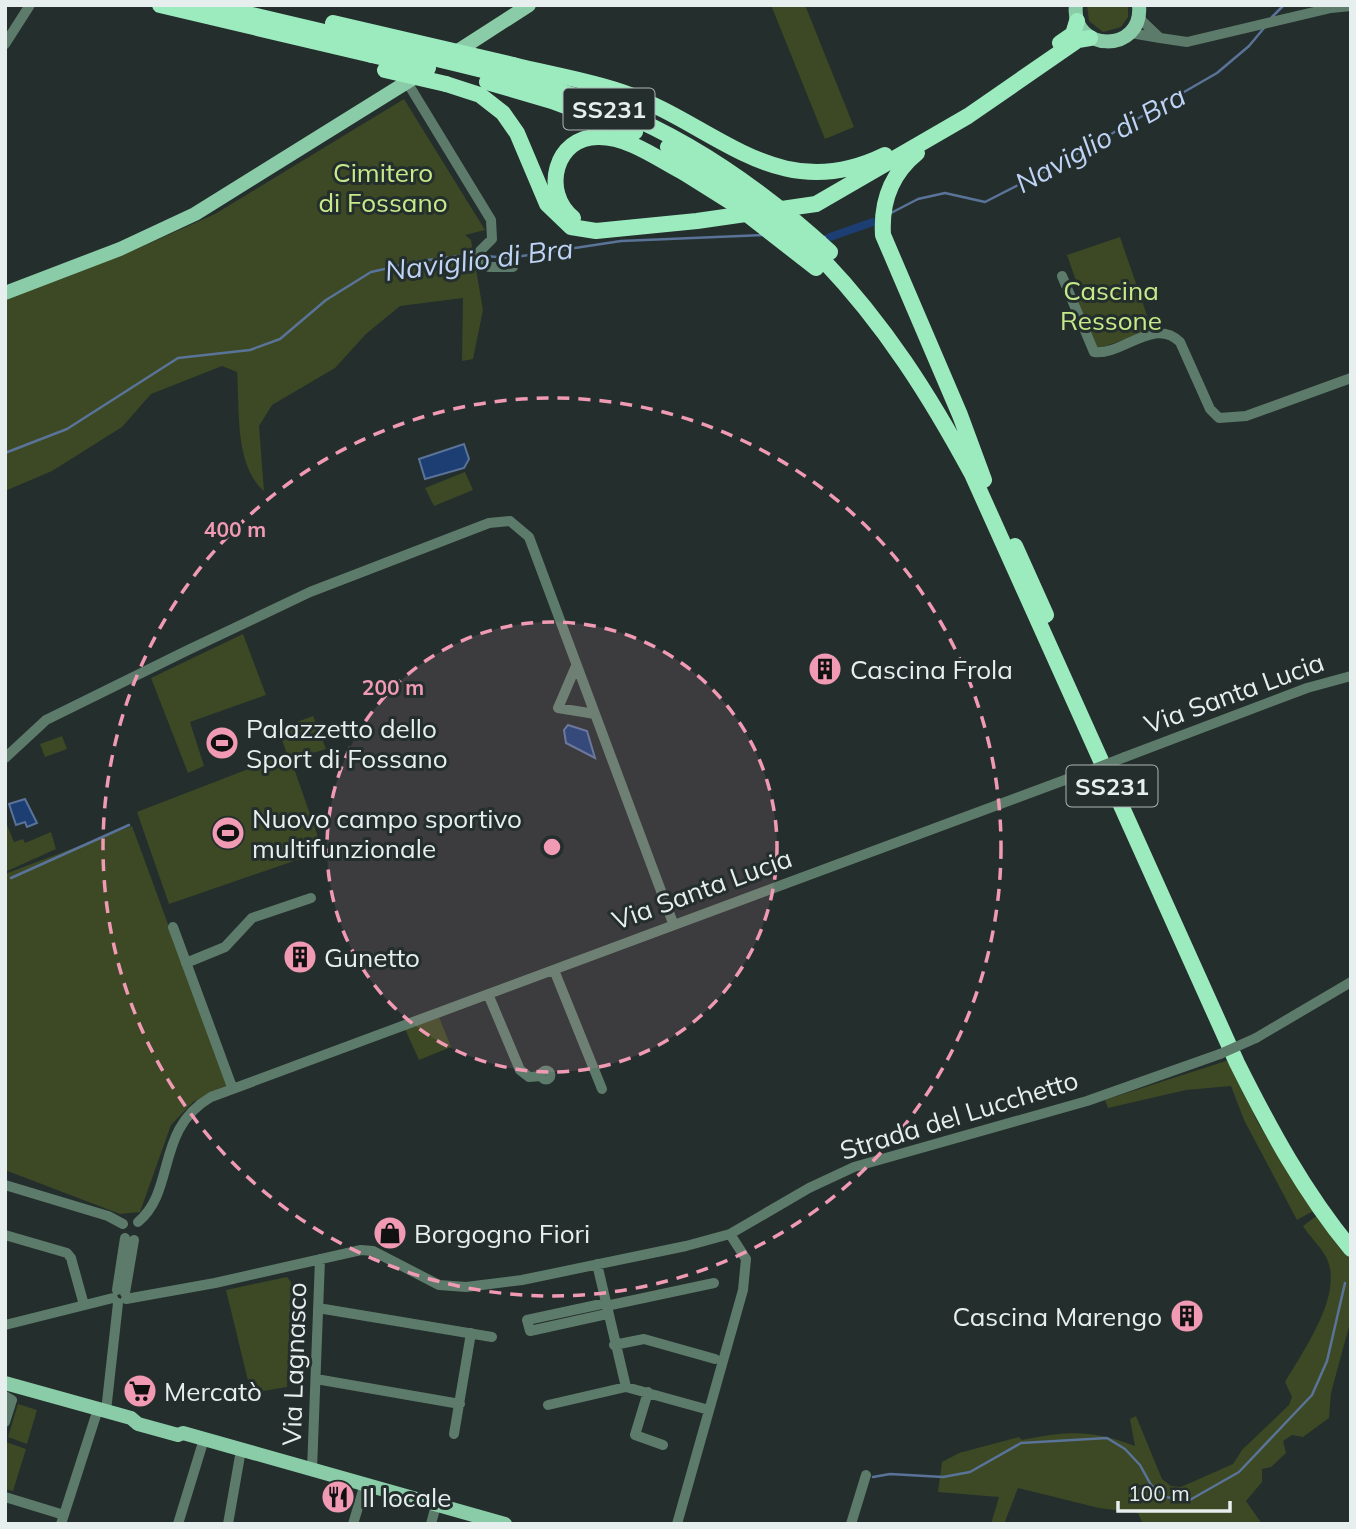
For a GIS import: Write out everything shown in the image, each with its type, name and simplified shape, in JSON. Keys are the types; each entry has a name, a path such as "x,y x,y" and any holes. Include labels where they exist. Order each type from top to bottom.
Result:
{"highway":[{"name":"SS231","path":"160,5 354,39 509,77 619,112 693,149 731,173 823,260 904,357 936,407 972,474 1237,1063 1284,1155 1308,1194 1351,1249"},
{"name":"SS231","path":"209,5 256,23 552,100 638,133 720,178 783,225 892,322 942,399 984,480 1245,1058 1284,1136 1351,1234"},
{"path":"984,480 960,415 896,270 883,216 892,182 905,163 965,112 1068,38 1076,10"},
{"path":"256,23 332,23 623,92 747,156 807,173 844,170 870,162 965,112"},
{"path":"256,23 385,70 480,95 503,113 517,134 547,204 571,227 596,231 816,204 899,155 1069,46 1090,38"},
{"path":"623,228 583,223 571,216 560,204 555,188 555,168 568,149 587,138 614,138 683,172 823,260"}],"main road":[{"path":"5,293 120,249 195,214 529,5"},
{"path":"1076,10 1090,38 1112,43 1131,33 1139,12"},
{"path":"5,1382 133,1419 139,1416 180,1428 183,1433 436,1505 467,1520 505,1524"}],"street":[{"path":"5,44 30,5"},
{"path":"1131,33 1187,42 1261,23 1351,6"},
{"path":"1139,12 1160,38"},
{"path":"407,82 491,220 492,239 480,257 489,267 513,267"},
{"path":"1062,276 1094,352 1156,332 1173,334 1180,342 1210,409 1219,418 1247,416 1351,378"},
{"path":"5,758 46,720 310,592 502,521 516,523 529,537 673,923"},
{"path":"576,666 558,708 595,714"},
{"name":"Via Santa Lucia","path":"138,1222 149,1210 184,1118 196,1105 232,1087 554,970 673,923 1307,688 1351,676"},
{"path":"186,963 225,947 252,918 310,898"},
{"path":"173,927 232,1087"},
{"path":"554,970 601,1089"},
{"name":"Strada del Lucchetto","path":"120,1297 215,1283 368,1250 439,1285 466,1287 522,1280 730,1234 809,1188 855,1167 1087,1101 1220,1054 1256,1038 1351,982"},
{"path":"488,994 520,1070 529,1077 541,1076"},
{"path":"5,1185 108,1216 122,1224"},
{"path":"5,1497 62,1519 102,1410 130,1239 142,1232 138,1222 130,1219 122,1224"},
{"path":"122,1224 121,1232 130,1239"},
{"path":"677,1524 746,1269 744,1252 730,1234"},
{"path":"5,1235 67,1252 84,1306"},
{"name":"Via Lagnasco","path":"312,1470 320,1259"},
{"path":"597,1264 626,1387"},
{"path":"606,1307 530,1331 527,1320 606,1307 713,1283"},
{"path":"5,1325 120,1297"},
{"path":"318,1308 492,1337"},
{"path":"454,1434 471,1333"},
{"path":"614,1345 644,1339 715,1359"},
{"path":"316,1379 460,1404"},
{"path":"548,1405 626,1387 709,1409"},
{"path":"648,1392 635,1435 663,1445"},
{"path":"5,1396 12,1399 5,1422"},
{"path":"178,1524 204,1439"},
{"path":"228,1524 241,1450"},
{"path":"852,1524 866,1475"},
{"path":"354,1524 365,1484"},
{"path":"431,1524 436,1505"}],"green space":[{"path":"771,5 805,5 854,127 825,139"},
{"path":"1087,5 1128,5 1128,17 1121,27 1103,32 1089,21"},
{"name":"Cimitero di Fossano","path":"404,99 485,230 465,235 471,240 483,310 473,359 462,361 463,298 400,306 366,334 335,368 272,405 259,426 264,491 254,480 243,452 237,372 222,366 151,394 122,427 52,471 5,491 5,298 132,251 215,214"},
{"name":"Cascina Ressone","path":"1120,237 1152,330 1094,350 1077,301 1081,295 1067,255"},
{"path":"465,472 473,490 434,506 425,488"},
{"path":"243,634 266,695 190,722 204,766 188,773 151,678"},
{"name":"Nuovo campo sportivo multifunzionale","path":"313,716 326,749 291,760 323,851 169,904 137,812 287,754 278,729"},
{"path":"62,736 67,749 45,757 40,744"},
{"path":"5,820 14,842 23,839 25,843 51,832 56,849 5,872"},
{"path":"132,826 227,1085 193,1102 171,1125 140,1212 120,1214 5,1170 5,874"},
{"path":"439,1017 451,1047 419,1060 405,1029"},
{"path":"1229,1060 1258,1123 1315,1210 1297,1220 1244,1120 1231,1086 1186,1090 1108,1108 1105,1100"},
{"path":"1319,1214 1351,1255 1351,1319 1331,1393 1329,1418 1303,1437 1292,1435 1283,1441 1286,1453 1271,1467 1262,1469 1262,1482 1246,1501 1262,1524 1143,1524 1138,1513 1099,1508 1018,1488 1004,1524 991,1524 999,1497 938,1492 942,1462 959,1453 1019,1437 1022,1440 1066,1433 1092,1434 1135,1446 1130,1419 1136,1416 1162,1479 1171,1486 1181,1487 1233,1464 1242,1450 1289,1405 1292,1397 1285,1382 1311,1338 1326,1304 1330,1271 1326,1257 1303,1226"},
{"path":"287,1277 291,1282 287,1387 251,1393 226,1290"},
{"path":"18,1404 37,1410 27,1444 8,1437"},
{"path":"6,1442 26,1449 13,1491 5,1489"}],"water":[{"path":"464,444 469,459 464,468 425,479 419,459"},
{"path":"568,725 587,731 595,758 566,743 564,730"},
{"path":"25,799 37,823 27,827 25,822 16,825 9,804"}],"waterway":[{"name":"Naviglio di Bra","path":"1272,17 1284,5"},
{"name":"Naviglio di Bra","path":"891,213 918,199 945,193 985,202 1059,164 1217,73 1249,46 1264,28"},
{"name":"Naviglio di Bra","path":"830,237 873,222"},
{"name":"Naviglio di Bra","path":"485,256 509,258 621,241 764,235"},
{"name":"Naviglio di Bra","path":"823,237 830,237"},
{"name":"Naviglio di Bra","path":"5,453 67,429 178,358 250,350 280,339 326,300 371,272 420,261 475,254"},
{"path":"11,878 129,825"},
{"path":"873,1477 890,1474 943,1477 970,1472 1021,1443 1107,1438 1125,1449 1140,1465 1151,1485 1166,1497 1188,1501 1239,1472 1312,1395 1327,1361 1345,1283"}],"place":[{"name":"Cascina Frola","path":"825,669"},
{"name":"Palazzetto dello Sport di Fossano","path":"222,743"},
{"name":"Nuovo campo sportivo multifunzionale","path":"228,833"},
{"name":"Gunetto","path":"300,957"},
{"name":"Borgogno Fiori","path":"390,1233"},
{"name":"Cascina Marengo","path":"1187,1316"},
{"name":"Mercatò","path":"140,1391"},
{"name":"Il locale","path":"338,1497"}]}
